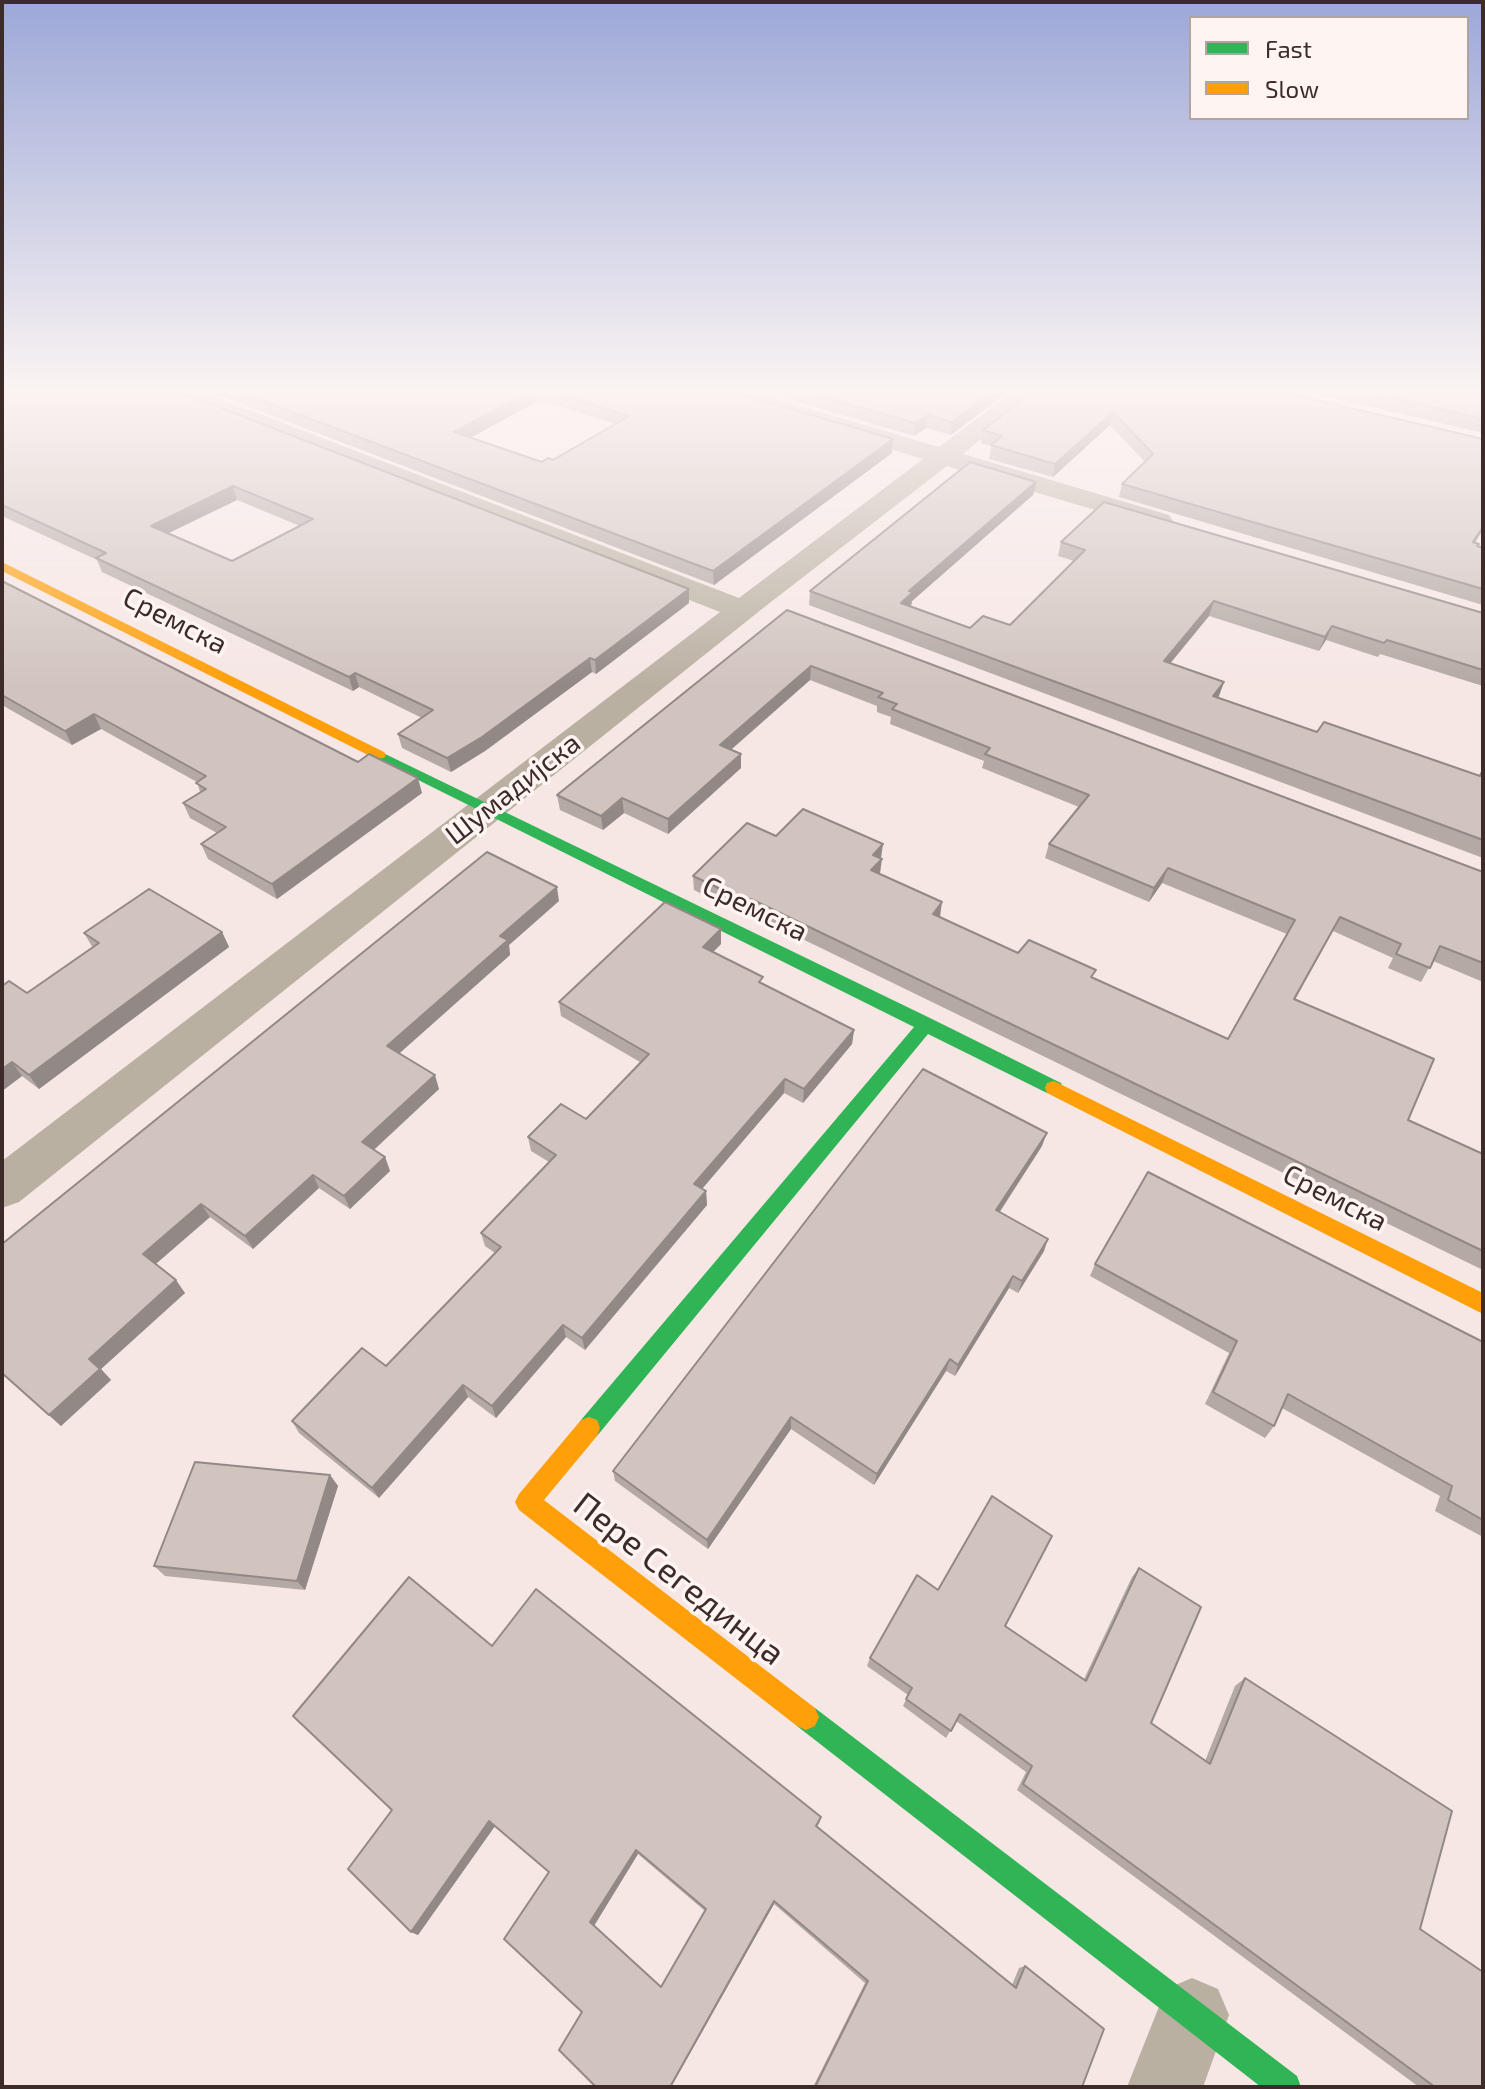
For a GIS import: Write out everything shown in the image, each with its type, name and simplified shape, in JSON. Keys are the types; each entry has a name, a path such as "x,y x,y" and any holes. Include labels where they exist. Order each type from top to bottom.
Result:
{"street":[{"path":"447,490 761,607"},
{"name":"Шумадијска","path":"2,1188 486,809 761,607 901,490"},
{"path":"1058,490 1183,528"},
{"name":"Сремска","path":"2,566 1483,1304"},
{"name":"Пере Сегединца","path":"926,1024 527,1502 1286,2087"},
{"path":"1165,2087 1192,2015"}],"building":[{"path":"2,490 224,490 151,526 232,561 313,519 244,490 434,490 689,589 595,660 590,658 482,737 447,758 398,734 433,710 355,673 349,677 96,558 106,553 2,505"},
{"path":"500,490 823,490 713,571"},
{"path":"935,490 1026,490 909,591 913,592 901,603 970,628 983,616 1010,625 1085,550 1061,542 1104,502 1483,613 1483,670 1332,626 1325,637 1214,601 1164,661 1224,682 1213,696 1317,732 1324,722 1480,776 1483,770 1483,840 810,591"},
{"path":"1144,490 1483,490 1483,527 1473,542 1483,548 1483,589"},
{"path":"2,581 358,762 369,754 418,778 272,884 201,844 226,827 183,803 206,789 196,783 206,776 94,714 65,731 2,695"},
{"path":"787,610 1483,872 1483,963 1440,946 1430,968 1396,954 1401,944 1340,917 1294,999 1434,1059 1408,1120 1483,1154 1483,1251 751,899 748,902 693,876 747,823 776,836 803,809 883,844 873,855 882,859 871,870 942,902 933,914 1018,953 1029,940 1096,970 1091,977 1228,1039 1295,920 1168,868 1154,888 1049,844 1089,795 985,754 990,748 892,709 897,704 878,697 883,693 811,666 720,745 741,754 668,819 622,798 601,816 557,795"},
{"path":"487,852 557,887 500,936 508,940 387,1046 435,1075 362,1142 385,1157 344,1196 313,1175 245,1236 201,1204 143,1254 176,1280 89,1359 100,1369 49,1415 2,1373 2,1244"},
{"path":"149,889 222,932 29,1075 12,1062 2,1069 2,986 9,981 27,993 99,943 84,933"},
{"path":"665,902 721,929 703,947 763,977 759,982 854,1030 804,1089 785,1079 694,1184 706,1191 582,1338 563,1325 492,1406 463,1385 372,1488 292,1421 362,1348 386,1366 501,1247 481,1233 556,1155 528,1137 561,1104 586,1119 649,1054 559,1002"},
{"path":"923,1069 1047,1133 996,1210 1048,1239 1022,1281 1013,1276 958,1365 950,1359 877,1474 791,1417 707,1540 613,1471"},
{"path":"1148,1172 1483,1342 1483,1520 1448,1500 1452,1486 1288,1394 1274,1426 1213,1392 1237,1341 1095,1264"},
{"path":"195,1462 330,1475 297,1581 154,1566"},
{"path":"992,1496 1052,1536 1005,1626 1086,1681 1139,1568 1201,1607 1151,1723 1210,1764 1245,1678 1452,1811 1420,1929 1483,1972 1483,2087 1435,2087 1023,1784 1032,1766 960,1714 951,1731 906,1699 912,1688 870,1658 917,1575 938,1590"},
{"path":"409,1577 492,1646 536,1589 821,1817 816,1826 1016,1988 1025,1966 1104,2029 1082,2087 815,2087 868,1981 774,1901 670,2087 596,2087 559,2050 582,2012 504,1939 549,1872 489,1821 411,1932 348,1869 392,1810 293,1716","holes":["636,1850 706,1909 661,1987 590,1922"]}],"traffic: fast":[{"path":"379,755 1054,1088"},
{"path":"589,1428 926,1024"},
{"path":"806,1717 1286,2087"}],"traffic: slow":[{"path":"2,566 379,755"},
{"path":"1054,1088 1483,1304"},
{"path":"589,1428 527,1502 806,1717"}]}
